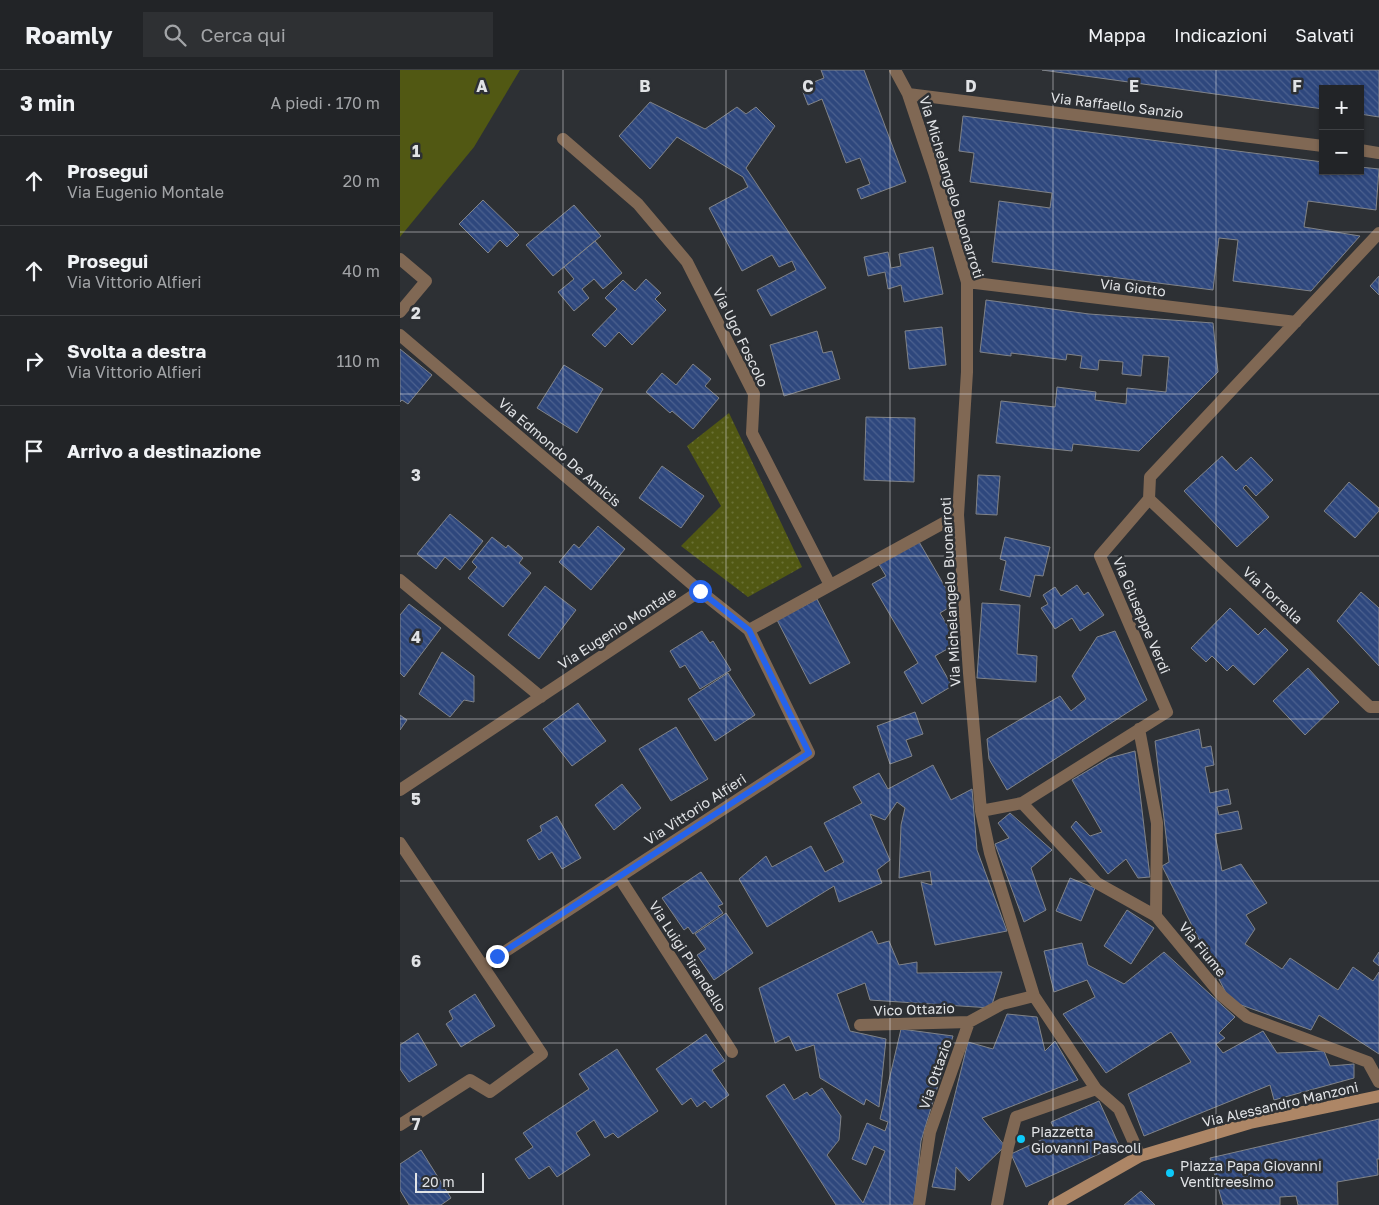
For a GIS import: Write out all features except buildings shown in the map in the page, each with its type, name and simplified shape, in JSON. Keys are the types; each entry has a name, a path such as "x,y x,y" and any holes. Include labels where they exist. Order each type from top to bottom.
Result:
{"main road":[{"name":"Via Alessandro Manzoni","path":"1054,1205 1140,1156 1250,1123 1379,1096"}],"street":[{"name":"Via Michelangelo Buonarroti","path":"895,70 908,94 967,282 967,372 958,514 981,811 990,853 1034,996 1096,1089 1119,1109 1140,1156"},
{"name":"Via Raffaello Sanzio","path":"908,94 1319,145"},
{"name":"Via Ugo Foscolo","path":"563,139 638,204 687,262 754,394 752,433 830,585"},
{"path":"1364,150 1379,152"},
{"path":"1150,499 1150,477 1379,233"},
{"path":"400,259 426,281 400,312"},
{"name":"Via Giotto","path":"967,282 1296,322"},
{"name":"Via Edmondo De Amicis","path":"400,335 700,591"},
{"name":"Via Torrella","path":"1150,499 1370,707 1379,706"},
{"name":"Via Giuseppe Verdi","path":"1138,729 1167,712 1100,556 1150,499"},
{"path":"700,591 749,630 958,514"},
{"path":"400,580 540,697"},
{"name":"Via Eugenio Montale","path":"400,790 700,591"},
{"name":"Via Vittorio Alfieri","path":"483,966 809,753 749,630"},
{"path":"981,811 1022,803 1138,729 1158,823 1156,916"},
{"name":"Via Fiume","path":"1022,803 1097,883 1156,916 1222,996 1247,1017 1368,1062 1379,1082"},
{"path":"400,843 542,1054 490,1092 470,1080 400,1125"},
{"name":"Via Luigi Pirandello","path":"619,877 732,1052"},
{"path":"969,1022 1002,1004 1034,996"},
{"name":"Vico Ottazio","path":"860,1026 969,1022"},
{"name":"Via Ottazio","path":"919,1205 930,1132 969,1022"},
{"path":"997,1205 1016,1117 1096,1089"}],"green space":[{"path":"400,70 520,70 474,147 400,237"},
{"path":"729,413 802,567 748,597 681,546 721,506 687,446"}],"place":[{"name":"Piazzetta Giovanni Pascoli","path":"1021,1139"},
{"name":"Piazza Papa Giovanni Ventitreesimo","path":"1170,1173"}],"route":[{"path":"497,956 809,753 749,630 700,591"}]}
